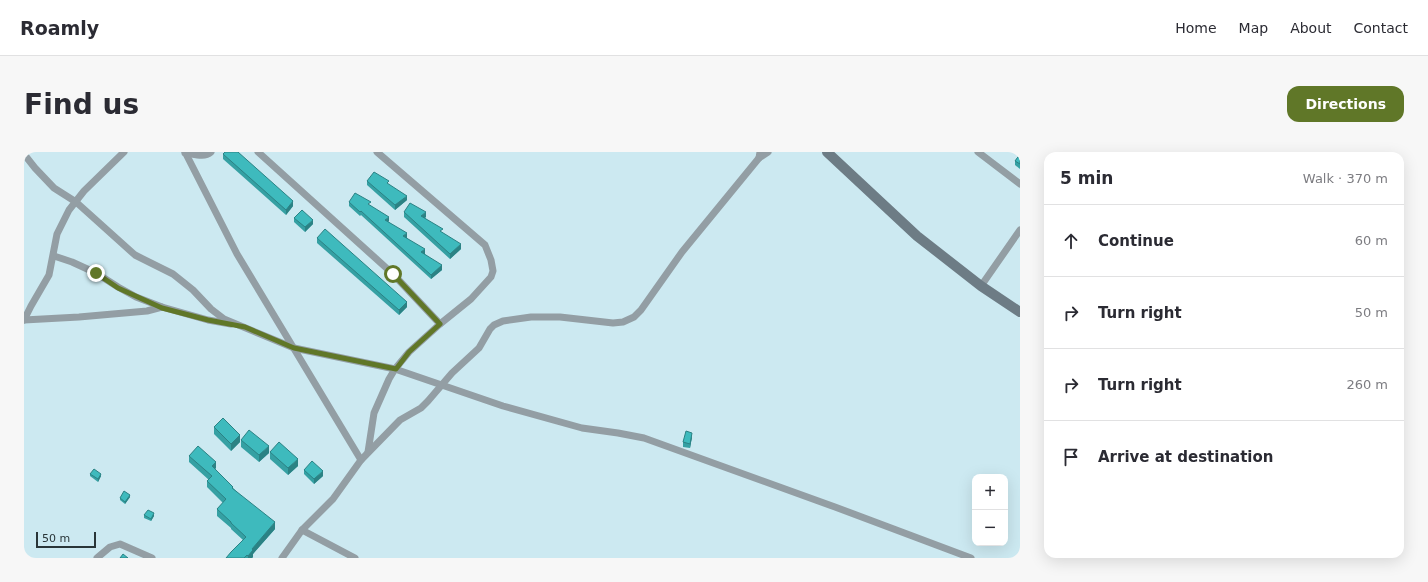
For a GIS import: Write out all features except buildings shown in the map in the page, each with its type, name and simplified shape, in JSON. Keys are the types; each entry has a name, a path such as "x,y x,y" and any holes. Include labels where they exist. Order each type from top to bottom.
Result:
{"main road":[{"path":"827,152 917,236 981,286 1020,312"}],"street":[{"path":"124,152 99,175 76,202 63,221 57,234 54,256 49,275 24,320 79,318 162,308"},
{"path":"185,152 204,155 211,152"},
{"path":"185,152 237,254 361,460"},
{"path":"258,152 393,274 440,324"},
{"path":"368,452 374,413 389,379 409,352 471,299 491,277 493,271 490,253 485,245 377,152"},
{"path":"282,558 302,530 333,499 368,452 400,420 421,408 428,401 452,373 479,348 494,325 503,321 531,317 560,316 613,323 623,322 634,317 682,252 760,155 768,152"},
{"path":"978,152 1020,184"},
{"path":"24,154 54,188 76,202 135,255 173,274 193,290 211,309 224,319 294,348 396,369 503,406 582,428 644,438 971,558"},
{"path":"981,286 1020,230"},
{"path":"54,256 96,273 118,288 162,308 208,320 245,327"},
{"path":"302,530 355,558"},
{"path":"97,558 110,547 120,544 152,558"}],"route":[{"path":"96,273 118,288 162,308 208,320 245,327 294,348 396,369 409,352 440,324 393,274"}]}
